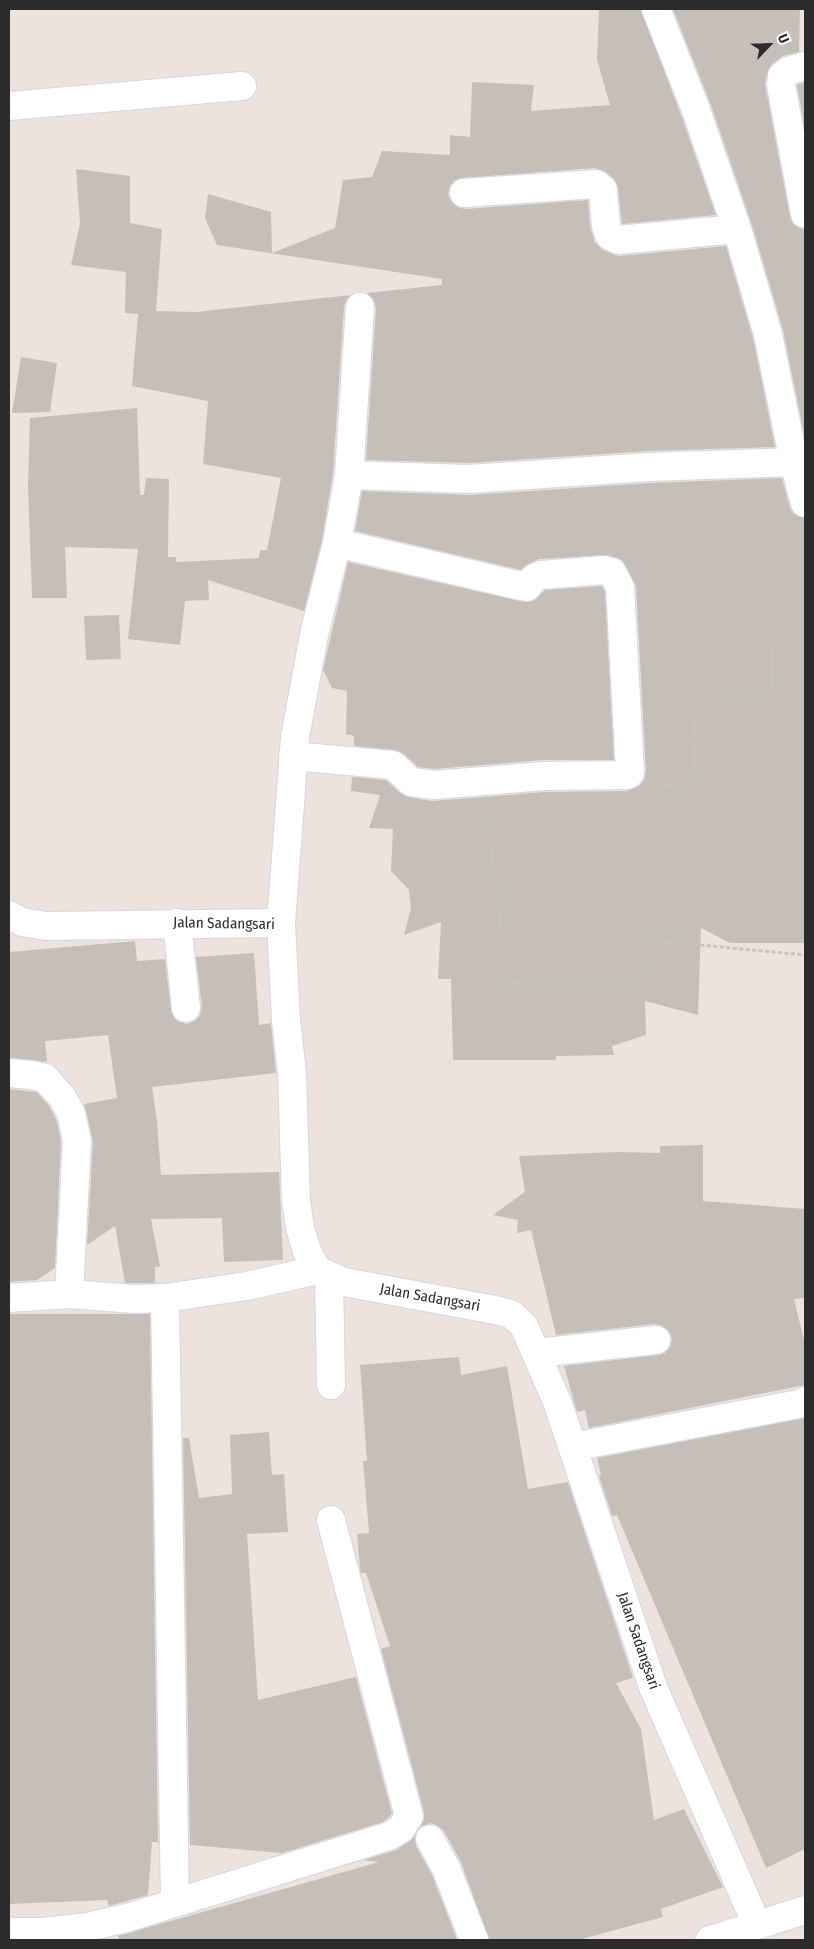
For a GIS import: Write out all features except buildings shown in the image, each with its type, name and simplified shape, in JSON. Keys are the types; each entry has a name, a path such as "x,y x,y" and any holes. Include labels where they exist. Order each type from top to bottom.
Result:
{"street":[{"path":"656,9 696,110 737,229 768,334 794,462 805,502"},
{"path":"805,66 788,71 782,76 781,85 805,214"},
{"path":"9,106 242,86"},
{"path":"464,193 596,184 603,190 606,226 610,236 618,240 737,229"},
{"path":"281,922 293,756 314,630 337,543 349,475 360,307"},
{"path":"349,475 469,479 649,467 794,462"},
{"path":"293,756 393,765 411,782 434,785 544,776 627,775 630,773 620,587 612,572 604,570 541,575 534,578 527,586 521,586 337,543"},
{"name":"Jalan Sadangsari","path":"9,915 22,922 46,926 177,922 281,922 286,1020 292,1072 296,1200 300,1228 307,1250 323,1273 344,1282 511,1314 524,1326 558,1404 654,1687 757,1925"},
{"path":"177,922 186,1008"},
{"path":"9,1074 32,1075 45,1078 62,1096 71,1112 77,1140 69,1294"},
{"path":"9,1298 69,1294 135,1299 165,1298 323,1273 331,1385"},
{"path":"165,1298 175,1902"},
{"path":"537,1353 656,1340"},
{"path":"572,1447 799,1404 805,1401"},
{"path":"9,1932 43,1932 88,1927 127,1918 390,1836 401,1830 409,1816 407,1807 331,1520"},
{"path":"430,1839 446,1868 474,1940"},
{"path":"710,1940 805,1910"}],"path":[{"path":"627,775 642,785 679,786 692,782 695,774 695,718 698,712 709,701 727,693 769,692 772,687 774,647 789,634 805,626"},
{"path":"484,782 488,831 497,885 507,974 508,979 512,983 573,984 635,980 647,973 649,944 657,941 805,955"}]}
